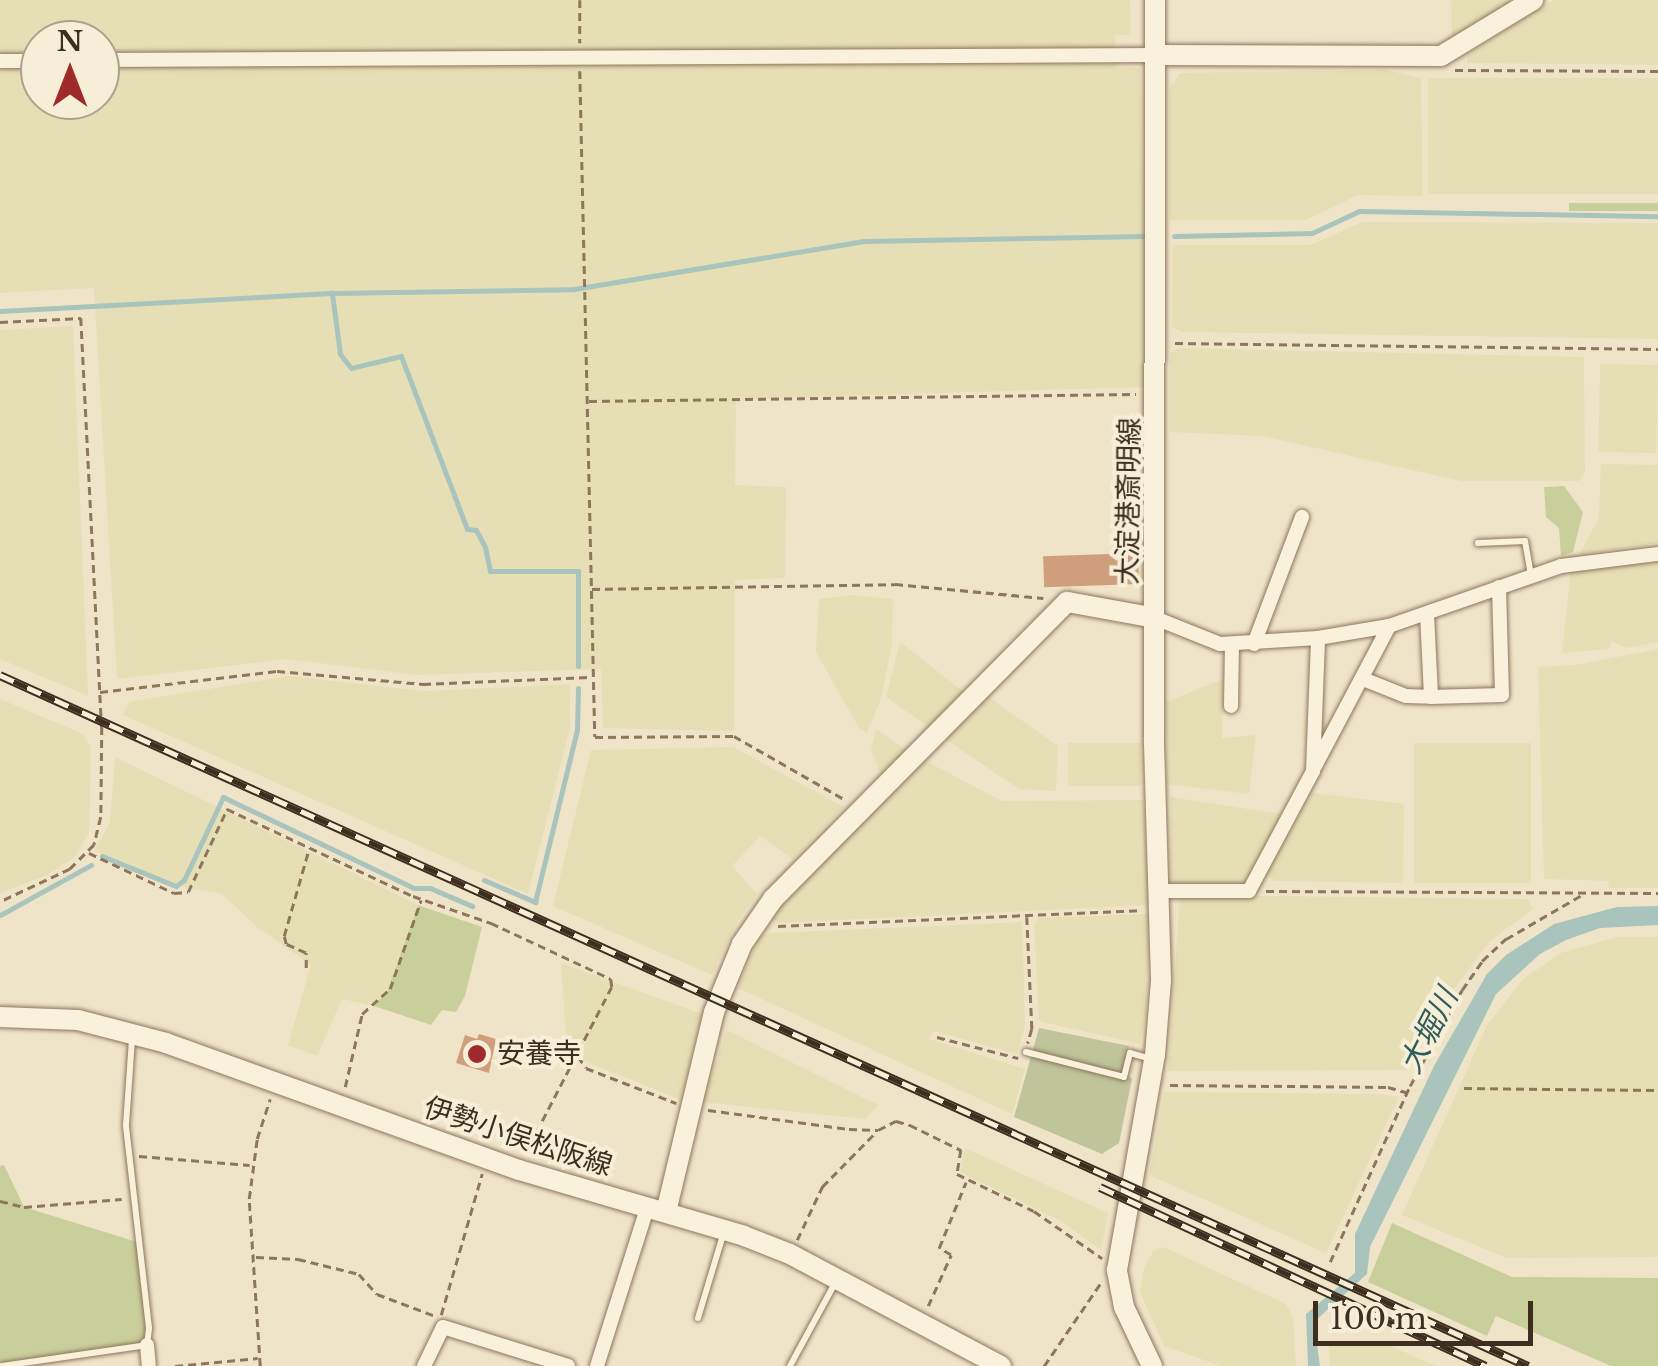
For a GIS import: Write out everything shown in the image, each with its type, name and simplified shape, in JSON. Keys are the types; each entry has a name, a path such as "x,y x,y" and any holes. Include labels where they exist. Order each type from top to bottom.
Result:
{"main road":[{"name":"大淀港斎明線","path":"1067,602 1155,618 1156,0"},
{"path":"1156,56 1441,56 1533,0"},
{"path":"657,1210 692,1108 714,1012 752,927 786,884 1067,602"},
{"path":"1152,1366 1124,1307 1118,1270 1154,1059 1161,980 1155,618"},
{"name":"伊勢小俣松阪線","path":"0,1017 78,1020 132,1034 519,1170 725,1229 790,1254 1000,1366"}],"street":[{"path":"120,60 1156,56"},
{"path":"1254,644 1302,518"},
{"path":"1155,618 1197,637 1232,645 1318,638 1388,626 1561,566 1658,554"},
{"path":"1363,680 1406,696 1502,695 1499,587"},
{"path":"1426,614 1431,697"},
{"path":"1160,900 1249,891 1388,626"},
{"path":"1313,771 1318,638"},
{"path":"1231,706 1232,645"},
{"path":"598,1366 657,1210"},
{"path":"424,1366 442,1322 531,1360 568,1366"},
{"path":"147,1345 149,1366"}],"lane":[{"path":"1478,543 1524,541 1531,575"},
{"path":"5,1366 147,1345 149,1328 127,1155 132,1034"},
{"path":"1026,1052 1124,1077 1130,1054 1154,1059"},
{"path":"698,1318 725,1229"},
{"path":"790,1366 837,1279"}],"path":[{"path":"580,0 595,737 734,736 861,809"},
{"path":"1448,70 1658,71"},
{"path":"0,322 82,318 102,816 89,853 51,880 0,902"},
{"path":"1158,342 1658,349"},
{"path":"589,401 1158,394"},
{"path":"590,589 895,584 1067,602"},
{"path":"99,692 277,671 422,684 592,677"},
{"path":"89,853 174,893 188,892 227,809 422,899 468,918 491,922 611,979 612,986 519,1170"},
{"path":"306,968 306,953 286,944 284,936 310,847"},
{"path":"1249,891 1658,893"},
{"path":"1330,1262 1446,1016 1482,961 1506,939 1584,893"},
{"path":"340,1106 362,1014 390,990 422,899"},
{"path":"752,927 1026,915 1160,900"},
{"path":"937,1037 1024,1060 1032,1028 1026,915"},
{"path":"578,1054 586,1068 692,1108 878,1130"},
{"path":"260,1366 248,1199 257,1140 276,1083"},
{"path":"1150,1084 1388,1088 1408,1092"},
{"path":"1464,1088 1658,1090"},
{"path":"790,1254 822,1187 878,1130 896,1121 953,1145 962,1150 957,1174 1034,1211 1118,1270 1098,1284 1044,1366"},
{"path":"127,1155 253,1166"},
{"path":"254,1258 298,1259 359,1274 377,1294 442,1322 488,1158"},
{"path":"920,1324 951,1255 939,1248 967,1180"},
{"path":"0,1202 24,1207 102,1204 130,1197"},
{"path":"175,1366 260,1358"}],"shaded area":[{"path":"0,0 1130,0 1131,35 1115,35 1116,67 1140,68 1147,387 736,399 735,485 786,487 785,578 735,580 734,731 603,728 601,669 417,675 287,659 117,679 94,288 0,293"},
{"path":"1451,0 1510,0 1510,4 1452,44"},
{"path":"1553,0 1658,0 1658,65 1467,63 1467,55"},
{"path":"1386,70 1421,78 1423,196 1358,195 1306,220 1169,220 1169,90 1180,73"},
{"path":"1428,78 1658,78 1658,194 1428,194"},
{"path":"1363,222 1658,223 1658,339 1181,332 1172,327 1173,245 1310,245"},
{"path":"73,326 88,696 0,659 0,330"},
{"path":"1178,348 1584,357 1585,473 1579,481 1461,481 1262,436 1170,432 1170,354"},
{"path":"1600,364 1658,365 1656,453 1598,452"},
{"path":"1601,464 1658,465 1658,543 1579,555 1599,518"},
{"path":"1658,562 1658,642 1626,648 1612,641 1609,649 1562,653 1571,569"},
{"path":"852,595 893,599 892,644 881,699 867,733 859,728 816,652 819,599"},
{"path":"900,642 964,692 931,729 886,697"},
{"path":"1658,649 1658,888 1609,888 1608,881 1544,879 1538,667 1576,665"},
{"path":"288,676 424,691 570,684 570,728 528,894 123,715 129,702"},
{"path":"1223,679 1222,738 1256,735 1249,794 1167,784 1166,702"},
{"path":"986,695 1058,746 1056,791 1019,789 945,739"},
{"path":"0,699 83,734 91,747 89,832 75,857 47,875 0,893"},
{"path":"876,729 906,750 882,777 871,750"},
{"path":"1068,743 1141,743 1141,786 1068,786"},
{"path":"1414,743 1531,743 1531,883 1414,883"},
{"path":"733,747 844,807 793,859 760,836 732,866 757,894 736,924 712,975 553,906 591,750"},
{"path":"115,757 418,905 387,992 374,1006 342,999 317,1056 288,1045 311,965 257,927 222,894 187,888 94,851 110,822"},
{"path":"922,759 1002,801 1143,800 1150,905 779,923 767,918"},
{"path":"1313,793 1404,804 1403,883 1274,881 1266,874"},
{"path":"1170,797 1280,814 1277,829 1245,886 1174,885 1170,878"},
{"path":"1180,895 1527,899 1533,909 1490,941 1446,1000 1409,1070 1168,1071"},
{"path":"1149,914 1146,1014 1140,1044 1039,1021 1034,924 1038,918"},
{"path":"1022,922 1025,1024 1017,1054 933,1031 929,1039 1025,1069 1012,1114 738,988 759,937 771,933"},
{"path":"1617,937 1658,937 1658,1257 1507,1258 1402,1215 1487,1025 1523,979 1561,953"},
{"path":"561,963 702,1014 681,1100 567,1054"},
{"path":"727,1030 878,1105 865,1119 703,1102"},
{"path":"1165,1092 1399,1097 1326,1253 1149,1175"},
{"path":"965,1148 1108,1213 1101,1250 1061,1221 960,1172"},
{"path":"1164,1247 1286,1304 1293,1317 1296,1366 1221,1366 1164,1346 1140,1292 1144,1268 1154,1250"},
{"path":"1329,1342 1386,1344 1436,1366 1330,1366"}],"green space":[{"path":"1569,203 1658,203 1658,211 1569,211"},
{"path":"1564,486 1583,512 1573,552 1561,556 1559,528 1546,517 1544,487"},
{"path":"418,905 482,927 465,996 456,1012 442,1010 431,1025 374,1006 387,992"},
{"path":"1039,1028 1129,1046 1123,1071 1132,1079 1119,1143 1102,1154 1014,1117"},
{"path":"4,1165 24,1207 137,1242 149,1328 147,1345 0,1366 0,1166"},
{"path":"1392,1223 1512,1277 1658,1278 1658,1366 1611,1366 1496,1316 1487,1336 1368,1282"}],"water":[{"path":"1658,906 1658,925 1600,928 1566,940 1540,954 1496,994 1370,1247 1367,1274 1314,1322 1320,1366 1308,1366 1306,1314 1355,1273 1355,1234 1434,1066 1487,974 1506,955 1554,924 1617,907"}],"building":[{"path":"1138,553 1139,584 1044,587 1043,556"},
{"name":"安養寺","path":"479,1034 496,1039 489,1073 456,1063 465,1035 477,1039"}],"waterway":[{"path":"1174,236 1312,233 1359,211 1658,216"},
{"path":"578,666 578,571 490,571 485,547 476,530 467,529 401,356 351,368 340,354 332,293 574,289 864,241 1147,236"},
{"path":"0,311 331,293"},
{"path":"484,880 535,902 577,730 578,688"},
{"path":"102,856 176,886 184,880 223,797 414,888 430,888 472,906"},
{"path":"0,915 91,865"}],"railway":[{"path":"0,675 1528,1366"},
{"path":"1100,1187 1485,1366"}],"place":[{"name":"安養寺","path":"477,1054"}],"water label":[{"name":"大堀川","path":"1429,1031"}]}
